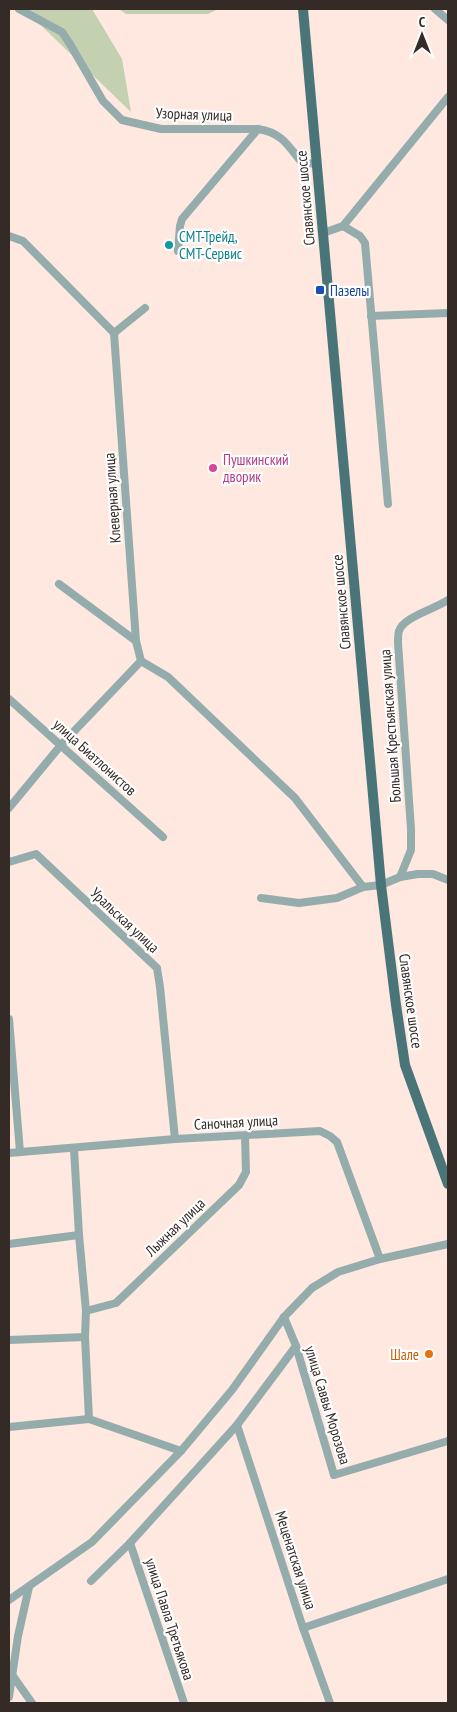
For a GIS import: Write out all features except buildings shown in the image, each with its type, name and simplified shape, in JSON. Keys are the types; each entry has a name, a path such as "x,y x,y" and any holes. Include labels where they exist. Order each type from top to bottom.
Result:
{"main road":[{"name":"Славянское шоссе","path":"303,9 381,885 405,1066 448,1184"}],"street":[{"name":"Узорная улица","path":"19,9 62,32 103,101 122,120 161,129 258,129 271,131 280,136 303,164 317,163"},
{"path":"435,9 448,20"},
{"path":"323,233 343,226 448,97"},
{"path":"178,251 182,219 258,129"},
{"path":"343,226 360,236 365,243 388,504"},
{"path":"9,236 22,241 114,333 145,308"},
{"path":"371,316 448,313"},
{"name":"Клеверная улица","path":"114,333 136,640 141,661"},
{"path":"59,584 136,640"},
{"name":"Большая Крестьянская улица","path":"400,877 411,850 411,829 398,643 399,630 407,619 438,607 448,600"},
{"path":"9,808 61,745 141,661 168,677 295,798 363,887"},
{"name":"улица Биатлонистов","path":"9,699 163,837"},
{"name":"Уральская улица","path":"9,862 36,854 157,968 175,1139"},
{"path":"261,898 298,903 337,898 363,887 381,885 400,877 418,874 433,874 448,880"},
{"path":"9,1018 20,1152"},
{"name":"Саночная улица","path":"9,1154 175,1139 320,1131 337,1142 380,1260"},
{"name":"Лыжная улица","path":"86,1311 116,1303 239,1185 246,1172 245,1136"},
{"path":"74,1148 86,1311 85,1337 89,1419"},
{"path":"9,1244 79,1235"},
{"path":"9,1600 92,1542 181,1451 232,1390 284,1317 312,1288 338,1272 448,1244"},
{"name":"улица Саввы Морозова","path":"284,1317 296,1346 334,1475 448,1441"},
{"path":"9,1340 85,1337"},
{"path":"91,1581 130,1542 237,1426 296,1346"},
{"path":"9,1427 89,1419 181,1451"},
{"name":"Меценатская улица","path":"237,1426 303,1628 330,1703"},
{"name":"улица Павла Третьякова","path":"130,1542 184,1703"},
{"path":"303,1628 448,1579"},
{"path":"9,1697 18,1636 29,1587"},
{"path":"13,1676 32,1703"}],"green space":[{"path":"24,9 92,9 122,59 131,112"},
{"path":"119,9 218,9 208,14 126,14"}],"place":[{"name":"СМТ-Трейд, СМТ-Сервис","path":"169,245"},
{"name":"Пазелы","path":"320,290"},
{"name":"Пушкинский дворик","path":"213,468"},
{"name":"Шале","path":"429,1354"}]}
